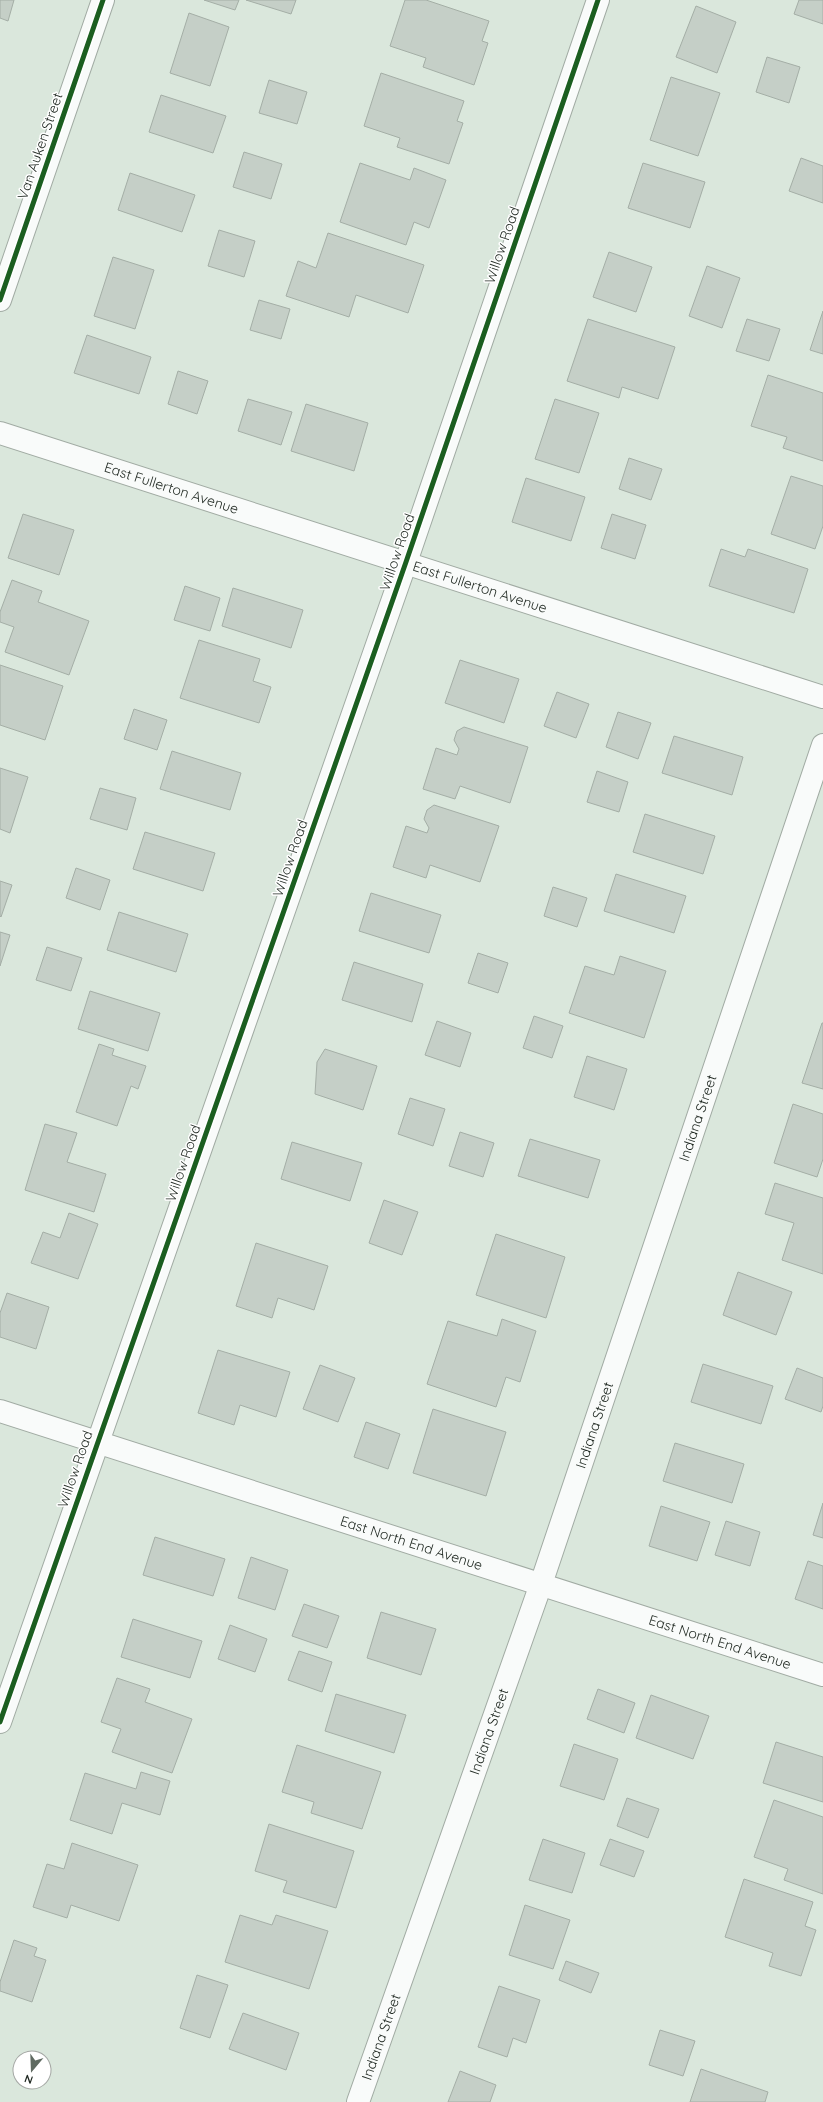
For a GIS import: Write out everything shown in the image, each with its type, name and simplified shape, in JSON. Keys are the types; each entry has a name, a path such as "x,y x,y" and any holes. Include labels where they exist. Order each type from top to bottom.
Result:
{"street":[{"name":"Van Auken Street","path":"0,300 103,0"},
{"name":"Willow Road","path":"0,1722 406,562 598,0"},
{"name":"East Fullerton Avenue","path":"0,433 823,697"},
{"name":"Indiana Street","path":"358,2102 541,1584 823,745"},
{"name":"East North End Avenue","path":"0,1411 823,1675"}],"building":[{"path":"0,0 14,0 8,21 0,18"},
{"path":"204,0 239,0 235,10"},
{"path":"246,0 296,0 291,14"},
{"path":"405,0 426,0 489,21 482,41 488,43 474,85 423,67 426,58 390,46"},
{"path":"799,0 823,0 823,24 794,14"},
{"path":"696,6 736,22 717,73 676,57"},
{"path":"189,13 229,27 210,86 170,73"},
{"path":"767,57 800,67 789,103 756,92"},
{"path":"381,73 464,101 457,121 463,123 449,164 397,147 400,138 364,126"},
{"path":"671,77 720,93 698,156 650,140"},
{"path":"269,80 307,92 297,124 259,113"},
{"path":"161,95 226,116 213,153 149,132"},
{"path":"244,152 282,164 271,199 233,187"},
{"path":"801,158 823,166 823,203 789,191"},
{"path":"360,163 410,180 414,168 446,180 429,228 414,222 406,245 340,222"},
{"path":"643,163 705,182 690,228 628,208"},
{"path":"130,173 195,195 182,232 118,210"},
{"path":"219,230 255,241 244,277 208,266"},
{"path":"328,233 424,265 408,313 356,295 349,317 286,296 298,261 316,268"},
{"path":"609,252 652,267 636,312 593,297"},
{"path":"113,257 154,270 135,329 94,316"},
{"path":"707,266 740,278 722,328 689,316"},
{"path":"259,300 290,309 281,339 250,330"},
{"path":"823,311 823,354 810,350"},
{"path":"588,319 675,347 658,399 622,387 619,398 567,381"},
{"path":"747,319 780,329 769,361 736,351"},
{"path":"87,335 151,357 139,394 74,373"},
{"path":"178,371 208,381 197,414 168,404"},
{"path":"768,375 823,393 823,461 783,448 787,437 751,426"},
{"path":"248,399 292,412 281,445 238,431"},
{"path":"555,399 599,413 579,473 535,459"},
{"path":"306,404 368,423 354,471 291,451"},
{"path":"629,458 662,469 651,500 619,489"},
{"path":"791,476 823,486 823,526 815,549 771,534"},
{"path":"526,478 585,497 571,541 512,522"},
{"path":"23,514 74,530 59,575 8,558"},
{"path":"612,514 646,525 635,559 601,548"},
{"path":"721,549 745,557 748,549 808,569 794,613 709,586"},
{"path":"12,580 42,591 38,602 89,621 69,675 5,652 14,627 0,622 0,612"},
{"path":"185,586 220,598 210,631 174,620"},
{"path":"233,588 303,610 291,648 222,626"},
{"path":"199,640 260,659 253,681 271,687 259,723 180,698"},
{"path":"460,660 519,679 504,723 445,703"},
{"path":"0,665 63,686 45,740 0,725"},
{"path":"557,692 589,704 576,738 544,726"},
{"path":"134,709 167,720 157,750 124,739"},
{"path":"618,712 651,723 638,759 606,747"},
{"path":"464,727 528,747 510,803 460,786 455,799 423,789 436,748 457,755 459,749 454,740 457,731"},
{"path":"674,736 743,757 732,795 662,773"},
{"path":"172,751 241,773 230,810 160,789"},
{"path":"0,768 28,777 10,833 0,829"},
{"path":"597,771 628,782 619,812 587,802"},
{"path":"100,788 136,798 127,830 90,819"},
{"path":"434,805 499,826 480,882 430,865 426,878 393,867 406,826 427,833 429,828 424,819 427,810"},
{"path":"645,814 715,836 703,874 633,852"},
{"path":"145,832 215,853 203,891 133,869"},
{"path":"76,868 110,880 100,910 66,898"},
{"path":"616,874 686,896 674,933 604,911"},
{"path":"0,881 12,885 1,917 0,916"},
{"path":"553,887 587,898 577,927 544,916"},
{"path":"371,893 441,915 429,953 359,931"},
{"path":"119,912 188,934 176,972 107,950"},
{"path":"0,932 10,935 0,966"},
{"path":"47,947 82,958 71,991 36,980"},
{"path":"478,953 508,963 498,993 468,983"},
{"path":"620,956 666,971 644,1038 569,1013 585,966 614,975"},
{"path":"354,962 423,984 412,1022 342,1000"},
{"path":"90,991 160,1013 148,1051 78,1029"},
{"path":"534,1016 563,1026 552,1058 523,1048"},
{"path":"437,1021 471,1033 460,1067 425,1055"},
{"path":"823,1023 823,1089 802,1083"},
{"path":"99,1044 114,1049 112,1055 146,1066 138,1089 131,1086 117,1126 76,1112"},
{"path":"325,1049 377,1066 363,1110 315,1094 317,1062"},
{"path":"587,1056 627,1069 614,1110 574,1097"},
{"path":"410,1098 445,1109 433,1146 398,1134"},
{"path":"793,1104 823,1114 823,1159 817,1177 774,1163"},
{"path":"45,1124 77,1133 67,1162 106,1174 94,1212 25,1190"},
{"path":"460,1132 494,1143 483,1177 449,1166"},
{"path":"530,1139 600,1160 588,1198 518,1176"},
{"path":"292,1142 362,1163 350,1201 281,1179"},
{"path":"775,1183 823,1198 823,1274 782,1260 794,1223 765,1214"},
{"path":"384,1200 418,1212 402,1255 369,1243"},
{"path":"69,1213 98,1224 78,1279 31,1263 43,1232 60,1238"},
{"path":"496,1234 565,1257 546,1318 476,1295"},
{"path":"256,1243 328,1266 314,1310 278,1298 272,1318 236,1306"},
{"path":"738,1272 792,1292 776,1335 723,1315"},
{"path":"7,1293 49,1307 36,1349 0,1337 0,1313"},
{"path":"502,1319 536,1331 520,1382 506,1377 496,1407 427,1384 448,1321 497,1336"},
{"path":"218,1350 290,1372 276,1417 240,1405 234,1425 198,1413"},
{"path":"703,1364 773,1386 761,1424 691,1402"},
{"path":"320,1365 355,1378 338,1422 303,1409"},
{"path":"797,1368 823,1378 823,1406 821,1412 785,1399"},
{"path":"433,1409 506,1432 486,1496 413,1473"},
{"path":"366,1422 400,1434 388,1469 354,1457"},
{"path":"675,1443 744,1464 732,1503 663,1481"},
{"path":"823,1503 823,1538 813,1535"},
{"path":"661,1506 710,1522 697,1561 649,1546"},
{"path":"726,1521 760,1532 750,1566 715,1555"},
{"path":"155,1537 225,1559 213,1596 143,1575"},
{"path":"251,1557 288,1570 275,1610 238,1598"},
{"path":"808,1561 823,1566 823,1609 795,1599"},
{"path":"304,1604 339,1616 327,1648 292,1636"},
{"path":"381,1612 436,1629 421,1675 367,1658"},
{"path":"133,1619 202,1641 190,1678 121,1657"},
{"path":"230,1625 267,1639 255,1672 218,1659"},
{"path":"299,1651 332,1662 322,1692 288,1680"},
{"path":"117,1678 150,1689 145,1702 192,1719 172,1773 112,1752 121,1729 101,1722"},
{"path":"598,1689 635,1703 624,1733 587,1719"},
{"path":"336,1694 406,1715 394,1753 325,1731"},
{"path":"651,1695 709,1716 693,1759 636,1738"},
{"path":"776,1742 823,1757 823,1802 763,1783"},
{"path":"574,1744 618,1759 604,1800 560,1786"},
{"path":"297,1745 381,1772 362,1829 311,1813 314,1802 282,1792"},
{"path":"141,1772 170,1781 160,1815 122,1803 112,1834 70,1820 85,1773 136,1789"},
{"path":"627,1798 659,1809 648,1838 617,1826"},
{"path":"774,1800 823,1817 823,1894 784,1880 788,1869 754,1857"},
{"path":"269,1824 354,1851 336,1908 283,1892 287,1881 255,1871"},
{"path":"543,1839 585,1853 572,1893 529,1880"},
{"path":"610,1839 644,1851 634,1877 600,1865"},
{"path":"72,1843 138,1865 119,1921 71,1905 67,1918 33,1907 47,1864 64,1869"},
{"path":"744,1879 813,1902 805,1926 816,1930 801,1976 769,1966 773,1953 725,1937"},
{"path":"525,1905 570,1920 553,1969 509,1955"},
{"path":"240,1915 272,1925 276,1915 328,1931 309,1989 225,1962"},
{"path":"14,1940 37,1948 34,1956 46,1960 32,2002 0,1991 0,1982"},
{"path":"566,1961 599,1973 591,1993 559,1980"},
{"path":"197,1975 228,1985 210,2038 180,2028"},
{"path":"499,1986 540,2000 526,2043 513,2038 507,2057 478,2047"},
{"path":"243,2013 299,2033 286,2070 229,2049"},
{"path":"660,2030 695,2041 683,2076 649,2065"},
{"path":"701,2069 768,2092 765,2102 690,2102"},
{"path":"460,2071 496,2085 490,2102 448,2102"}],"cycle path":[{"path":"0,300 103,0"},
{"path":"0,1722 406,562 598,0"}]}
